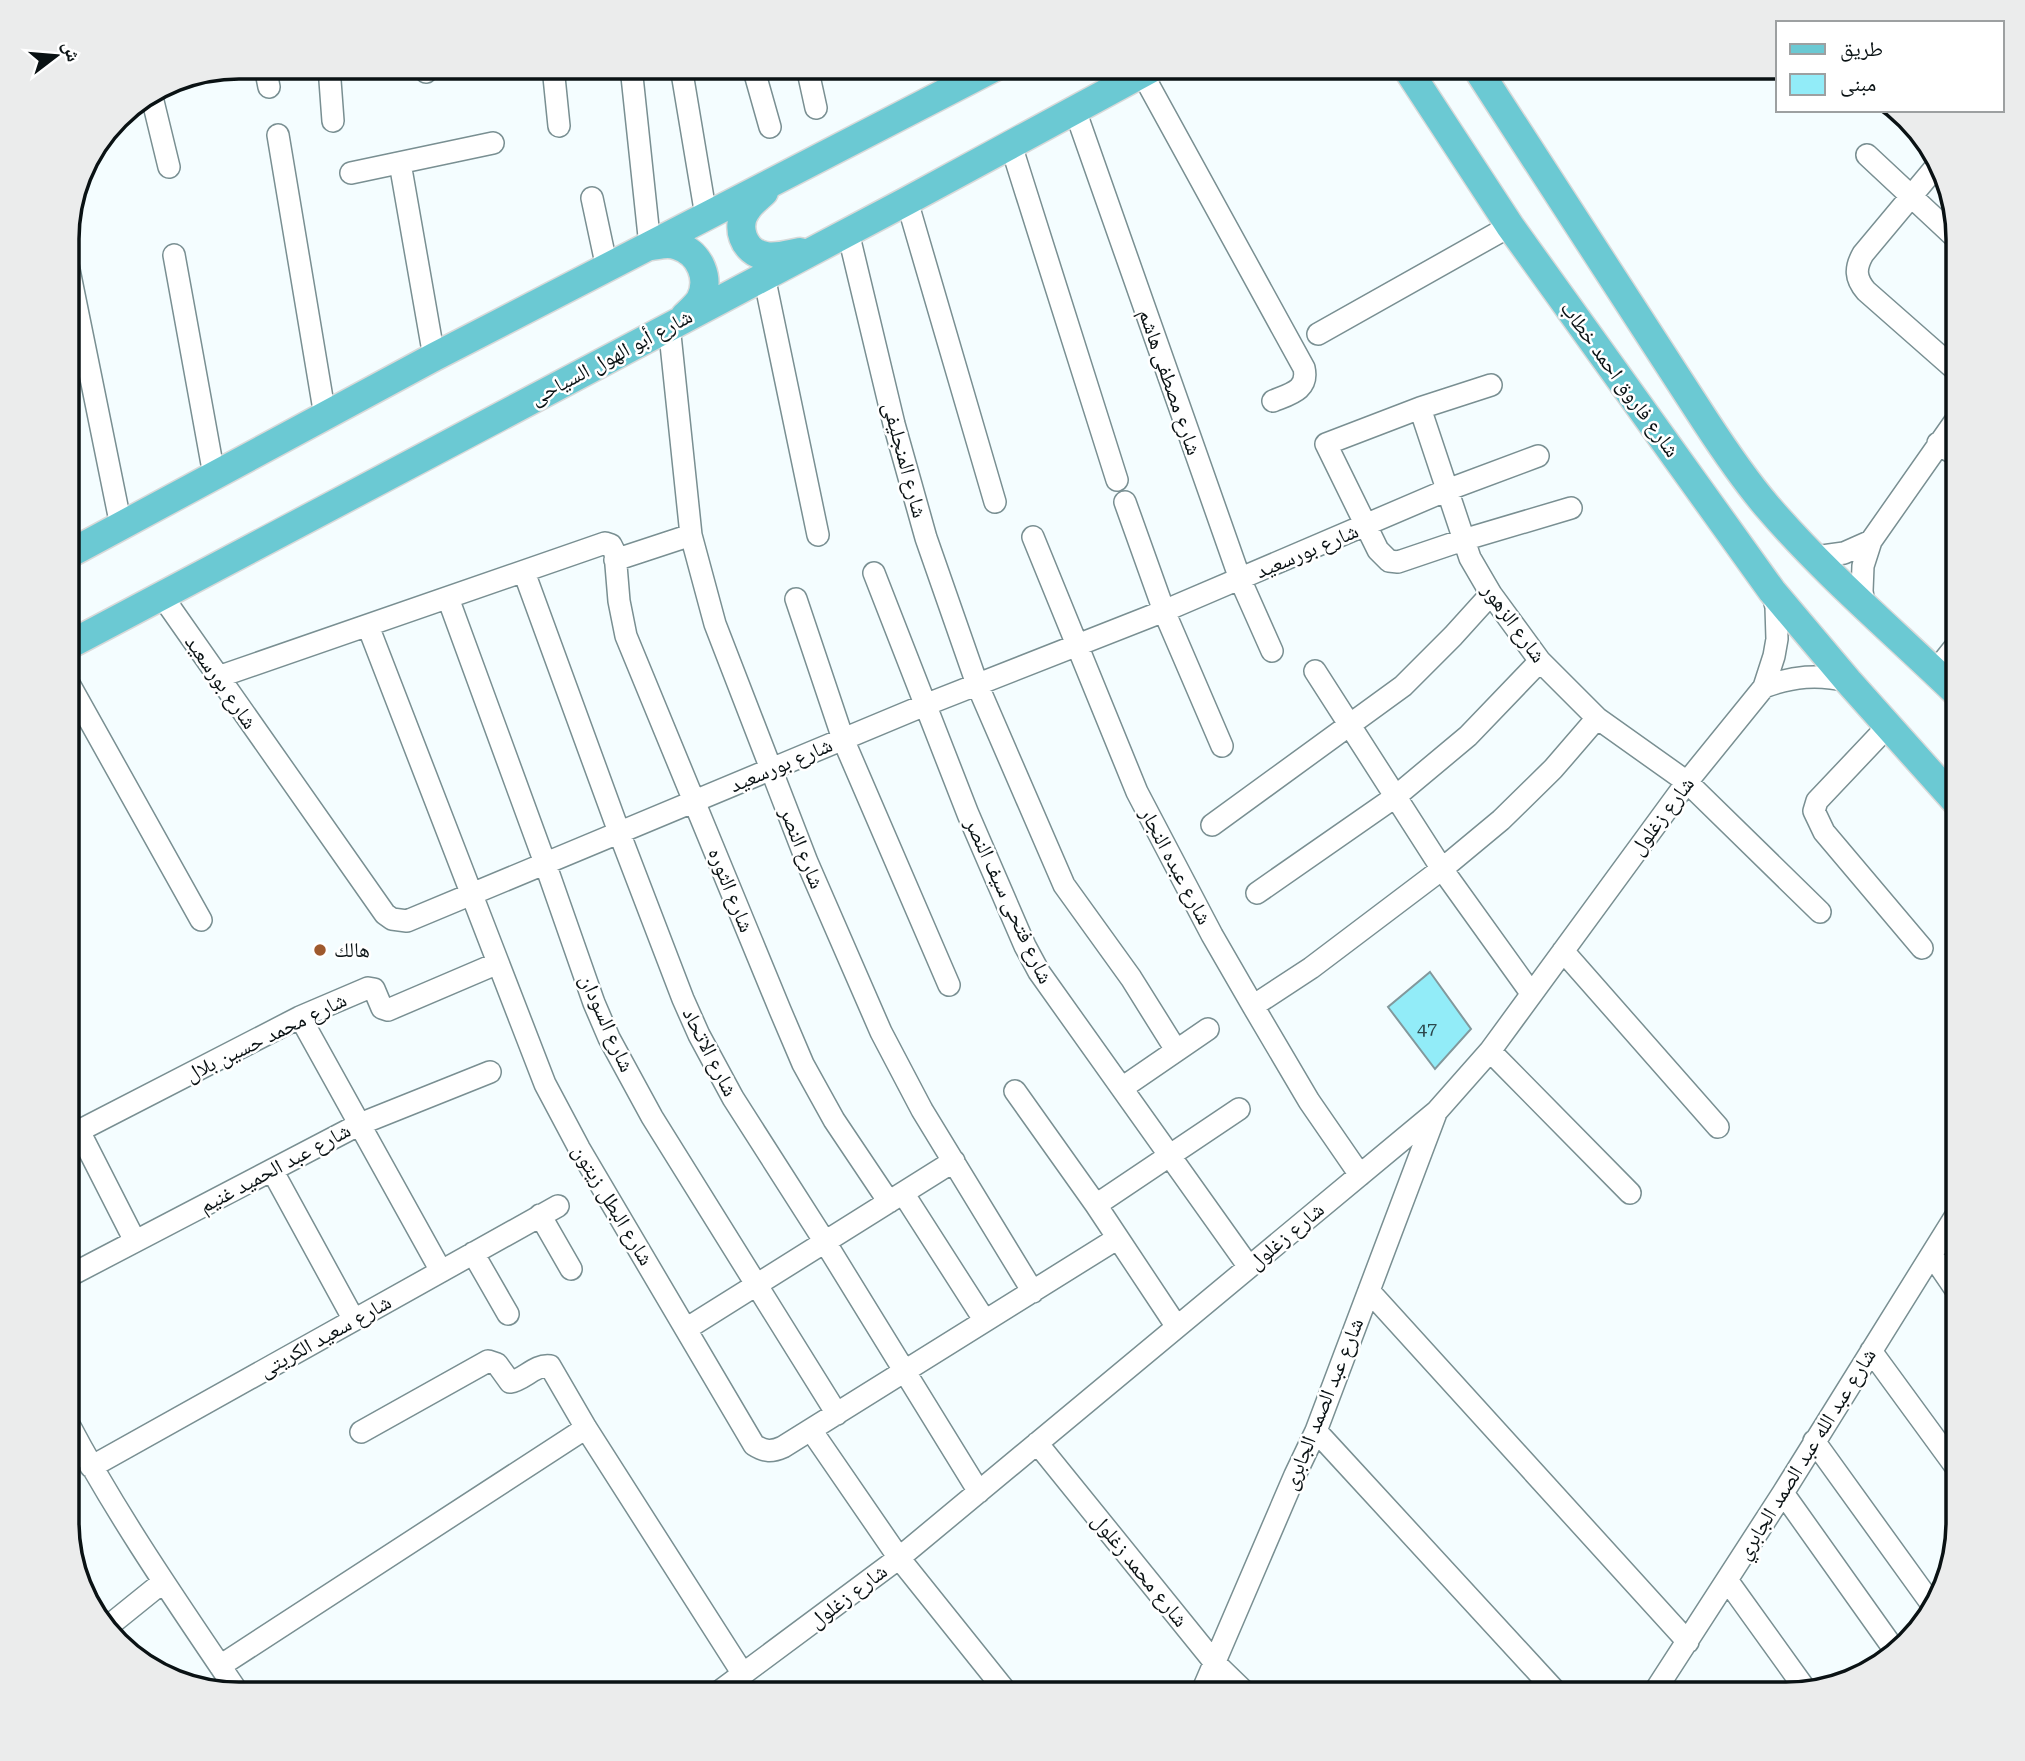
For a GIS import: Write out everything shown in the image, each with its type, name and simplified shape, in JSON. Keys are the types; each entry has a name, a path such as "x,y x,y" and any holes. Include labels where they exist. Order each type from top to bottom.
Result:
{"main road":[{"path":"79,549 434,357 970,79"},
{"name":"شارع أبو الهول السياحى","path":"79,640 907,201 1131,79"},
{"name":"شارع فاروق احمد خطاب","path":"1414,79 1510,226 1772,591 1848,681"},
{"name":"شارع فاروق احمد خطاب","path":"1484,79 1725,451 1768,506 1815,557 1946,683"},
{"path":"776,180 746,209 741,220 745,243 754,252 765,256 811,251"},
{"path":"650,246 668,243 680,246 692,253 700,264 704,276 704,290 699,301 676,322"},
{"path":"1848,681 1946,791"}],"street":[{"path":"330,79 333,121"},
{"path":"554,79 559,126"},
{"path":"632,79 650,246"},
{"path":"683,79 706,216"},
{"path":"757,79 770,127"},
{"path":"810,79 816,108"},
{"path":"1153,79 1304,368 1305,382 1301,389 1273,401"},
{"path":"154,104 169,167"},
{"name":"شارع مصطفى هاشم","path":"1074,110 1240,579 1272,650"},
{"path":"278,135 325,416"},
{"path":"351,173 493,143"},
{"path":"1011,145 1118,480"},
{"path":"1867,155 1945,228"},
{"path":"400,163 434,357"},
{"path":"1931,172 1863,254 1857,273 1859,283 1866,290 1946,361"},
{"path":"592,198 607,268"},
{"path":"907,201 995,502"},
{"path":"1318,334 1510,226"},
{"name":"شارع المنجليفى","path":"848,232 894,424 922,525 977,684 1064,885 1131,978 1176,1050"},
{"path":"174,255 215,475"},
{"path":"764,276 818,535"},
{"path":"79,319 121,526"},
{"name":"شارع النصر","path":"676,322 691,535 715,624 812,874 881,1032 922,1110 1033,1292"},
{"path":"1491,385 1420,408 1326,444 1378,550 1389,561 1398,562 1571,508"},
{"name":"شارع الزهور","path":"1420,408 1463,540 1491,594 1540,661 1597,718 1687,782 1820,912"},
{"path":"1864,604 1862,579 1871,541 1946,433"},
{"path":"1938,443 1946,449"},
{"name":"شارع بورسعيد","path":"162,596 385,914 392,919 407,921 925,705 1164,611 1447,490 1538,456"},
{"path":"1125,502 1164,611 1222,746"},
{"path":"218,677 605,542 611,545 615,560 691,535"},
{"name":"شارع عبده النجار","path":"1033,537 1137,792 1212,935 1253,1006 1309,1101 1360,1175"},
{"path":"1815,557 1844,554 1871,541"},
{"name":"شارع الثوره","path":"615,560 626,636 803,1064 834,1120 896,1197 985,1321"},
{"name":"شارع الاتحاد","path":"524,572 683,999 699,1035 733,1098 979,1492"},
{"name":"شارع فتحى سيف النصر","path":"874,573 925,705 1025,946 1052,993 1249,1267"},
{"name":"شارع زغلول","path":"733,1682 899,1558 1437,1111 1490,1051 1687,782 1764,687 1777,639 1776,607 1772,591"},
{"path":"1212,825 1403,686 1491,594"},
{"name":"شارع السودان","path":"448,598 609,1038 652,1117 837,1413"},
{"path":"796,599 843,739 949,985"},
{"name":"شارع البطل زيتون","path":"368,626 536,1062 555,1103 754,1445 763,1451 773,1451 811,1430 1118,1238"},
{"path":"1935,672 1946,658"},
{"path":"1257,893 1395,797 1468,736 1540,661"},
{"path":"1315,671 1441,869 1531,993"},
{"path":"1764,687 1797,677 1814,676 1848,681"},
{"path":"79,701 201,920"},
{"path":"1253,1006 1311,968 1501,820 1553,769 1597,718"},
{"path":"1888,726 1816,802 1814,811 1824,832 1922,948"},
{"path":"1563,951 1718,1127"},
{"name":"شارع محمد حسين بلال","path":"79,1131 300,1017 368,988 374,989 382,1008 388,1010 498,963"},
{"path":"300,1017 441,1271"},
{"path":"1122,1088 1208,1029"},
{"path":"1490,1051 1630,1193"},
{"name":"شارع عبد الحميد غنيم","path":"79,1271 360,1124 490,1072"},
{"path":"1015,1091 1096,1205 1177,1327"},
{"path":"1096,1205 1239,1109"},
{"name":"شارع عبد الصمد الجابرى","path":"1207,1682 1316,1431 1437,1111"},
{"path":"79,1144 135,1241"},
{"path":"686,1329 954,1161"},
{"path":"272,1170 354,1320"},
{"name":"شارع سعيد الكريتى","path":"91,1467 549,1211 564,1240 571,1269"},
{"name":"شارع عبد الله عبد الصمد الجابري","path":"1667,1682 1688,1642 1946,1231"},
{"path":"473,1253 508,1314"},
{"path":"1931,1255 1946,1276"},
{"path":"1369,1291 1688,1642"},
{"path":"1871,1351 1946,1454"},
{"path":"361,1432 488,1361 497,1364 510,1382 516,1382 542,1366 550,1366 586,1428 743,1674"},
{"path":"220,1666 586,1428"},
{"path":"811,1430 899,1558 998,1682"},
{"path":"1316,1431 1546,1682"},
{"path":"1814,1441 1927,1598"},
{"name":"شارع محمد زغلول","path":"1037,1443 1215,1663 1234,1682"},
{"path":"79,1444 163,1582 230,1682"},
{"path":"1783,1493 1890,1644"},
{"path":"1727,1580 1800,1681"},
{"path":"114,1622 163,1582"}],"building":[{"path":"1430,972 1471,1029 1435,1069 1388,1007"}],"place":[{"name":"هالك","path":"320,950"}]}
